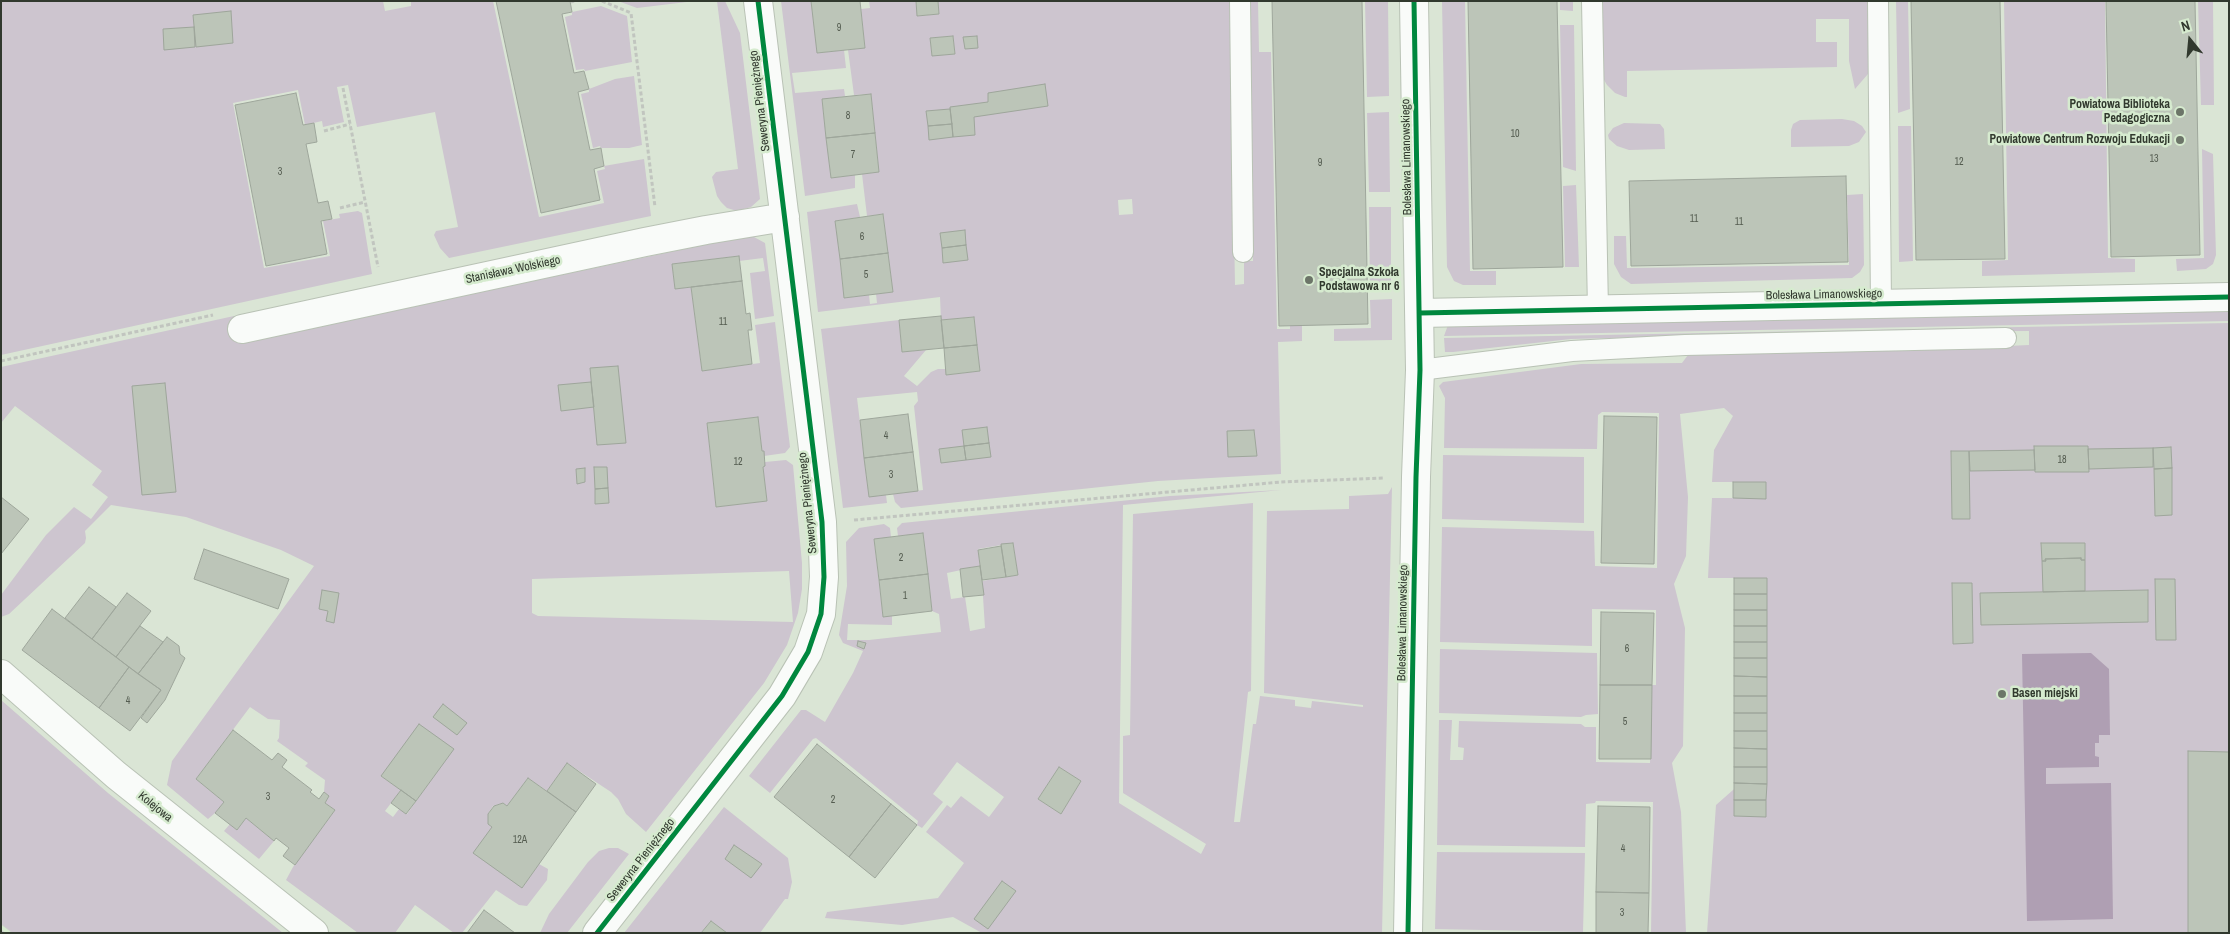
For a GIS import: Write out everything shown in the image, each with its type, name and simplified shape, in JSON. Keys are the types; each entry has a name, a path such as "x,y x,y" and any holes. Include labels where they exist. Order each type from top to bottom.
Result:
{"street":[{"name":"Seweryna Pieniężnego","path":"597,933 782,696 808,652 817,628 823,598 822,522 758,1"},
{"name":"Bolesława Limanowskiego","path":"1408,933 1416,477 1420,370 1414,1"},
{"name":"Stanisława Wolskiego","path":"242,329 645,242 785,217"},
{"name":"Bolesława Limanowskiego","path":"1420,313 2229,296"},
{"name":"Kolejowa","path":"1,674 116,775 314,933"}],"lane":[{"path":"1240,1 1244,252"},
{"path":"1592,1 1598,310"},
{"path":"1878,1 1882,304"},
{"path":"1420,370 1572,351 1685,344 2006,338"}],"path":[{"path":"602,1 631,12 656,210"},
{"path":"343,88 379,270"},
{"path":"324,131 350,124"},
{"path":"340,208 366,202"},
{"path":"850,520 1281,482 1416,477"}],"shaded area":[{"path":"1,1 383,1 385,11 411,6 411,1 493,1 539,217 604,203 597,171 605,169 604,166 644,159 651,216 449,258 440,248 434,235 436,231 458,227 435,112 357,127 348,85 337,87 344,122 323,127 322,121 305,125 298,90 233,103 264,268 330,256 323,221 340,218 339,214 358,211 362,213 372,274 1,355"},
{"path":"618,1 695,1 637,8"},
{"path":"717,1 725,1 740,33 760,199 751,207 737,211 727,208 721,202 717,196 712,177 716,172 738,169"},
{"path":"781,1 811,1 818,53 844,50 846,68 792,73 795,93 844,89 845,96 822,100 831,178 855,175 855,188 805,196"},
{"path":"869,1 916,1 918,16 939,14 938,1 1230,1 1235,285 1244,284 1244,261 1253,261 1249,1 1258,1 1259,52 1271,52 1277,329 1290,329 1290,325 1302,325 1302,341 1278,342 1281,474 1158,481 901,508 895,502 893,494 923,490 914,406 918,401 917,392 857,398 869,496 886,495 887,503 843,508 821,329 899,320 902,352 926,350 904,376 917,386 931,372 938,369 946,369 947,375 980,371 974,317 941,320 940,297 818,312 807,212 857,204 860,217 836,221 844,298 869,295 870,304 877,303 876,294 893,292 883,214 867,216 862,174 879,172 871,94 854,95 848,50 865,47 861,9 870,8","holes":["953,36 955,54 932,55 930,38","1132,199 1133,214 1119,215 1118,200"]},
{"path":"1365,1 1388,1 1389,96 1367,97"},
{"path":"1442,1 1465,1 1470,271 1496,271 1496,285 1463,285 1454,281 1447,267"},
{"path":"1560,1 1573,1 1573,11 1560,10"},
{"path":"1600,1 1868,1 1868,74 1855,89 1849,61 1849,19 1816,19 1816,42 1837,42 1837,67 1627,71 1627,97 1625,97 1615,93 1601,75"},
{"path":"1896,1 1908,1 1910,109 1898,113"},
{"path":"2004,1 2105,1 2108,258 2135,259 2135,272 1982,276 1982,261 2008,260"},
{"path":"2198,1 2213,1 2214,105 2201,105"},
{"path":"601,6 627,16 632,62 585,71 584,69 576,70 565,17 572,15 572,12"},
{"path":"1560,25 1574,25 1576,171 1563,167"},
{"path":"634,76 642,145 629,148 601,148 600,146 593,148 581,94 615,79"},
{"path":"1389,112 1390,192 1369,192 1367,113"},
{"path":"1842,119 1854,121 1862,126 1866,132 1859,142 1849,146 1791,147 1793,124 1800,120"},
{"path":"1624,123 1660,124 1664,129 1665,149 1629,150 1617,146 1609,139 1608,135 1613,128"},
{"path":"1898,126 1911,126 1913,261 1899,262"},
{"path":"2202,149 2213,154 2216,255 2213,264 2206,269 2177,271 2176,259 2204,258"},
{"path":"1576,185 1579,267 1565,267 1563,186"},
{"path":"1863,194 1864,265 1860,272 1852,278 1631,284 1621,277 1614,264 1614,236 1626,236 1627,268 1849,265 1847,195"},
{"path":"1369,207 1391,207 1391,288 1370,288"},
{"path":"741,237 754,237 765,243 774,316 755,319 750,273 765,271 763,258 739,261 738,256 672,264 675,289 691,287 702,371 760,363 755,325 775,322 790,447 785,453 764,456 758,417 707,423 716,507 767,501 763,467 765,462 786,460 793,465 802,563 802,589 798,613 787,645 764,683 646,832 626,814 618,799 611,792 567,763 547,791 528,778 507,806 503,803 493,806 488,814 488,824 492,827 522,888 539,864 548,869 547,880 527,906 519,905 496,890 462,933 454,933 415,905 395,933 358,933 286,880 293,867 335,810 325,803 329,796 324,792 325,780 305,766 308,763 277,741 279,738 280,720 268,719 250,707 196,779 224,802 208,819 167,785 172,761 314,566 281,550 186,517 111,505 85,531 85,543 9,614 1,617 1,595 46,535 74,507 91,519 108,497 92,485 102,471 15,406 1,423 1,367 234,316 239,343","holes":["789,571 793,622 538,616 532,613 532,579","453,749 407,814 399,809 393,817 385,811 401,790 381,776"]},
{"path":"1392,299 1392,340 1334,341 1334,329 1371,328 1370,300"},
{"path":"2229,310 2229,321 1444,336 1448,325"},
{"name":"Basen miejski","path":"2229,323 2229,933 1707,933 1716,805 1750,775 1766,578 1708,578 1712,498 1766,498 1766,482 1712,482 1714,450 1733,416 1724,408 1680,414 1688,497 1686,556 1674,584 1685,628 1683,746 1672,763 1681,812 1686,933 1651,933 1653,802 1596,801 1595,803 1586,804 1585,847 1437,845 1439,720 1452,720 1450,760 1463,760 1464,748 1458,747 1459,721 1581,724 1585,727 1596,727 1596,762 1650,763 1652,685 1656,685 1656,610 1592,609 1592,646 1440,642 1442,527 1594,531 1595,566 1657,568 1659,413 1602,412 1598,415 1597,449 1444,448 1445,398 1439,386 1443,382 1581,364 1682,363 1688,355 2029,345 2029,331 1849,332 1571,339 1453,352 1445,352 1444,338"},
{"path":"1443,455 1584,457 1584,523 1442,519"},
{"path":"1392,487 1382,933 982,933 953,917 902,925 825,918 827,912 938,898 964,863 926,832 947,805 951,808 961,796 989,817 1004,797 957,762 933,794 943,802 922,828 917,825 918,821 816,738 813,739 770,793 749,776 801,710 806,710 825,722 853,673 863,651 843,643 839,635 847,586 846,542 859,528 884,524 890,528 891,537 874,540 883,617 892,616 892,625 848,624 847,640 869,640 941,632 939,614 932,611 923,534 898,536 897,528 902,523 1170,496 1281,490 1123,505 1119,803 1201,854 1206,844 1123,793 1123,736 1130,735 1133,514 1253,503 1251,691 1248,692 1234,822 1240,822 1253,724 1256,724 1260,696 1295,700 1295,706 1311,708 1312,701 1363,707 1363,705 1264,693 1267,511 1349,509 1349,496 1388,494","holes":["1013,543 1018,575 982,581 985,628 970,631 965,597 951,599 947,573 980,566 978,549","1059,767 1081,781 1061,814 1038,799"]},
{"path":"1440,649 1597,653 1598,714 1581,717 1439,713"},
{"path":"2091,653 2109,669 2110,735 2099,735 2099,743 2095,743 2095,756 2099,757 2099,767 2046,768 2046,784 2111,783 2113,919 2027,921 2022,654"},
{"path":"1,700 108,793 283,933 1,933"},
{"path":"724,807 788,858 792,882 788,899 785,899 760,933 727,933 711,921 701,933 624,933"},
{"path":"246,818 274,841 259,859 224,831 230,824 237,830"},
{"path":"618,848 629,854 567,933 540,933 549,914 588,862 599,851"},
{"path":"1437,852 1585,853 1583,932 1435,929"}],"building":[{"path":"496,1 570,1 572,12 562,14 574,73 584,71 589,89 578,92 590,150 601,148 604,166 594,169 600,200 541,213"},
{"path":"811,1 860,1 865,48 817,53"},
{"path":"916,1 938,1 939,14 917,16"},
{"path":"1272,1 1362,1 1368,324 1279,326"},
{"path":"1468,1 1557,1 1563,267 1473,269"},
{"path":"1911,1 2000,1 2005,259 1916,260"},
{"path":"2106,1 2195,1 2200,255 2111,257"},
{"path":"231,11 233,43 196,47 193,15"},
{"path":"194,27 195,47 164,50 163,29"},
{"path":"953,36 955,54 932,56 930,38"},
{"path":"977,36 978,48 965,49 963,37"},
{"path":"1045,84 1048,106 974,117 975,135 953,137 950,107 988,102 988,93"},
{"path":"296,93 303,125 314,123 317,142 306,144 318,203 328,201 332,219 321,221 327,254 266,266 235,105"},
{"path":"871,94 875,133 826,138 822,99"},
{"path":"950,109 952,124 928,126 926,111"},
{"path":"952,124 953,137 929,140 928,126"},
{"path":"875,133 879,172 831,178 826,138"},
{"path":"1846,176 1848,262 1631,266 1629,181"},
{"path":"883,214 888,253 840,259 835,221"},
{"path":"965,230 966,245 942,248 940,233"},
{"path":"966,245 968,260 943,263 942,248"},
{"path":"888,253 893,292 844,298 840,259"},
{"path":"739,256 742,281 675,289 672,264"},
{"path":"742,281 746,314 750,313 752,330 748,330 752,364 702,371 691,287"},
{"path":"941,316 944,348 902,352 899,320"},
{"path":"974,317 977,345 944,348 941,320"},
{"path":"977,345 980,371 946,375 944,348"},
{"path":"618,366 626,443 597,445 590,368"},
{"path":"591,382 594,407 561,411 558,385"},
{"path":"165,383 176,492 142,495 132,386"},
{"path":"908,414 913,452 864,458 860,420"},
{"path":"1604,416 1657,417 1654,564 1601,563"},
{"path":"758,417 762,451 764,451 765,466 763,467 767,501 716,507 707,423"},
{"path":"987,427 989,443 964,446 962,430"},
{"path":"1254,430 1257,456 1228,457 1227,431"},
{"path":"989,443 991,457 966,460 964,446"},
{"path":"964,446 966,460 941,463 939,449"},
{"path":"2034,446 2088,446 2089,472 2035,472"},
{"path":"2171,447 2172,468 2154,469 2153,448"},
{"path":"2153,448 2153,467 2089,469 2088,449"},
{"path":"2034,450 2035,470 1970,471 1969,451"},
{"path":"1951,451 1969,451 1970,519 1952,519"},
{"path":"913,452 918,491 869,497 864,458"},
{"path":"594,467 607,467 608,488 595,489"},
{"path":"585,468 585,482 577,484 576,469"},
{"path":"2172,468 2172,515 2155,516 2154,469"},
{"path":"1733,482 1766,482 1766,499 1733,498"},
{"path":"608,488 609,503 595,504 595,489"},
{"path":"1,497 29,519 1,554"},
{"path":"923,533 928,574 879,580 874,539"},
{"path":"1013,543 1018,575 1006,577 1001,544"},
{"path":"2041,543 2085,543 2085,560 2081,560 2081,558 2045,559 2046,561 2042,561"},
{"path":"1001,546 1006,577 982,580 978,550"},
{"path":"204,549 289,579 278,609 194,579"},
{"path":"2081,558 2081,560 2085,560 2085,591 2043,592 2042,561 2046,561 2045,559"},
{"path":"980,566 984,595 963,597 960,569"},
{"path":"928,574 932,611 883,617 879,580"},
{"path":"1734,578 1767,578 1767,594 1734,594"},
{"path":"2155,579 2175,579 2176,640 2156,640"},
{"path":"1952,583 1972,583 1973,643 1953,644"},
{"path":"89,587 116,607 92,639 65,618"},
{"path":"322,590 339,593 334,623 326,621 328,611 319,609"},
{"path":"2148,590 2148,622 1981,625 1980,593"},
{"path":"127,593 151,611 116,657 92,639"},
{"path":"1734,594 1767,594 1767,610 1734,610"},
{"path":"52,609 129,667 99,708 22,650"},
{"path":"1734,610 1767,610 1767,626 1734,626"},
{"path":"1601,612 1654,613 1652,685 1600,685"},
{"path":"140,626 163,642 138,674 116,657"},
{"path":"1734,626 1767,626 1767,642 1734,642"},
{"path":"167,637 179,646 180,654 185,658 165,700 147,723 141,718 161,690 138,674"},
{"path":"858,641 866,643 864,649 857,646"},
{"path":"1734,642 1767,642 1767,658 1734,658"},
{"path":"1734,658 1767,658 1767,677 1734,676"},
{"path":"129,667 161,690 130,731 99,708"},
{"path":"1734,676 1767,677 1767,696 1734,696"},
{"path":"1600,685 1652,685 1651,759 1599,759"},
{"path":"1734,696 1767,696 1767,713 1734,713"},
{"path":"443,704 467,723 457,735 433,717"},
{"path":"1734,713 1767,713 1767,731 1734,731"},
{"path":"419,724 454,749 416,801 381,776"},
{"path":"233,730 272,760 278,753 287,760 282,767 312,790 310,792 319,799 324,792 329,796 325,803 335,810 295,865 283,856 289,848 276,838 274,841 246,818 237,830 215,813 224,802 196,779"},
{"path":"1734,731 1767,731 1767,749 1734,748"},
{"path":"817,744 891,804 849,857 774,797"},
{"path":"1734,748 1767,749 1767,767 1734,767"},
{"path":"2188,751 2229,752 2229,933 2188,933"},
{"path":"567,763 596,784 576,812 547,791"},
{"path":"1059,767 1081,781 1061,814 1038,799"},
{"path":"1734,767 1767,767 1767,784 1734,783"},
{"path":"528,778 576,812 522,888 473,853 492,827 488,824 488,814 494,806 503,803 507,806"},
{"path":"1734,783 1767,784 1766,800 1734,800"},
{"path":"401,790 416,801 406,814 391,803"},
{"path":"1734,800 1766,800 1766,817 1734,816"},
{"path":"891,804 917,825 875,878 849,857"},
{"path":"1598,806 1650,807 1649,893 1596,892"},
{"path":"734,845 762,864 751,878 725,859"},
{"path":"1002,881 1016,891 988,929 974,919"},
{"path":"1596,892 1649,893 1648,933 1596,933"},
{"path":"484,910 515,933 467,933"},
{"path":"711,921 727,933 701,933"}],"railway":[{"path":"1,927 9,933"}],"cycle path":[{"path":"597,933 782,696 808,652 821,614 824,577 822,522 758,1"},
{"path":"1408,933 1416,477 1420,370 1414,1"},
{"path":"1420,313 2229,297"}],"place":[{"name":"Powiatowa Biblioteka Pedagogiczna","path":"2180,112"},
{"name":"Powiatowe Centrum Rozwoju Edukacji","path":"2180,140"},
{"name":"Specjalna Szkoła Podstawowa nr 6","path":"1309,280"},
{"name":"Basen miejski","path":"2002,694"}]}
